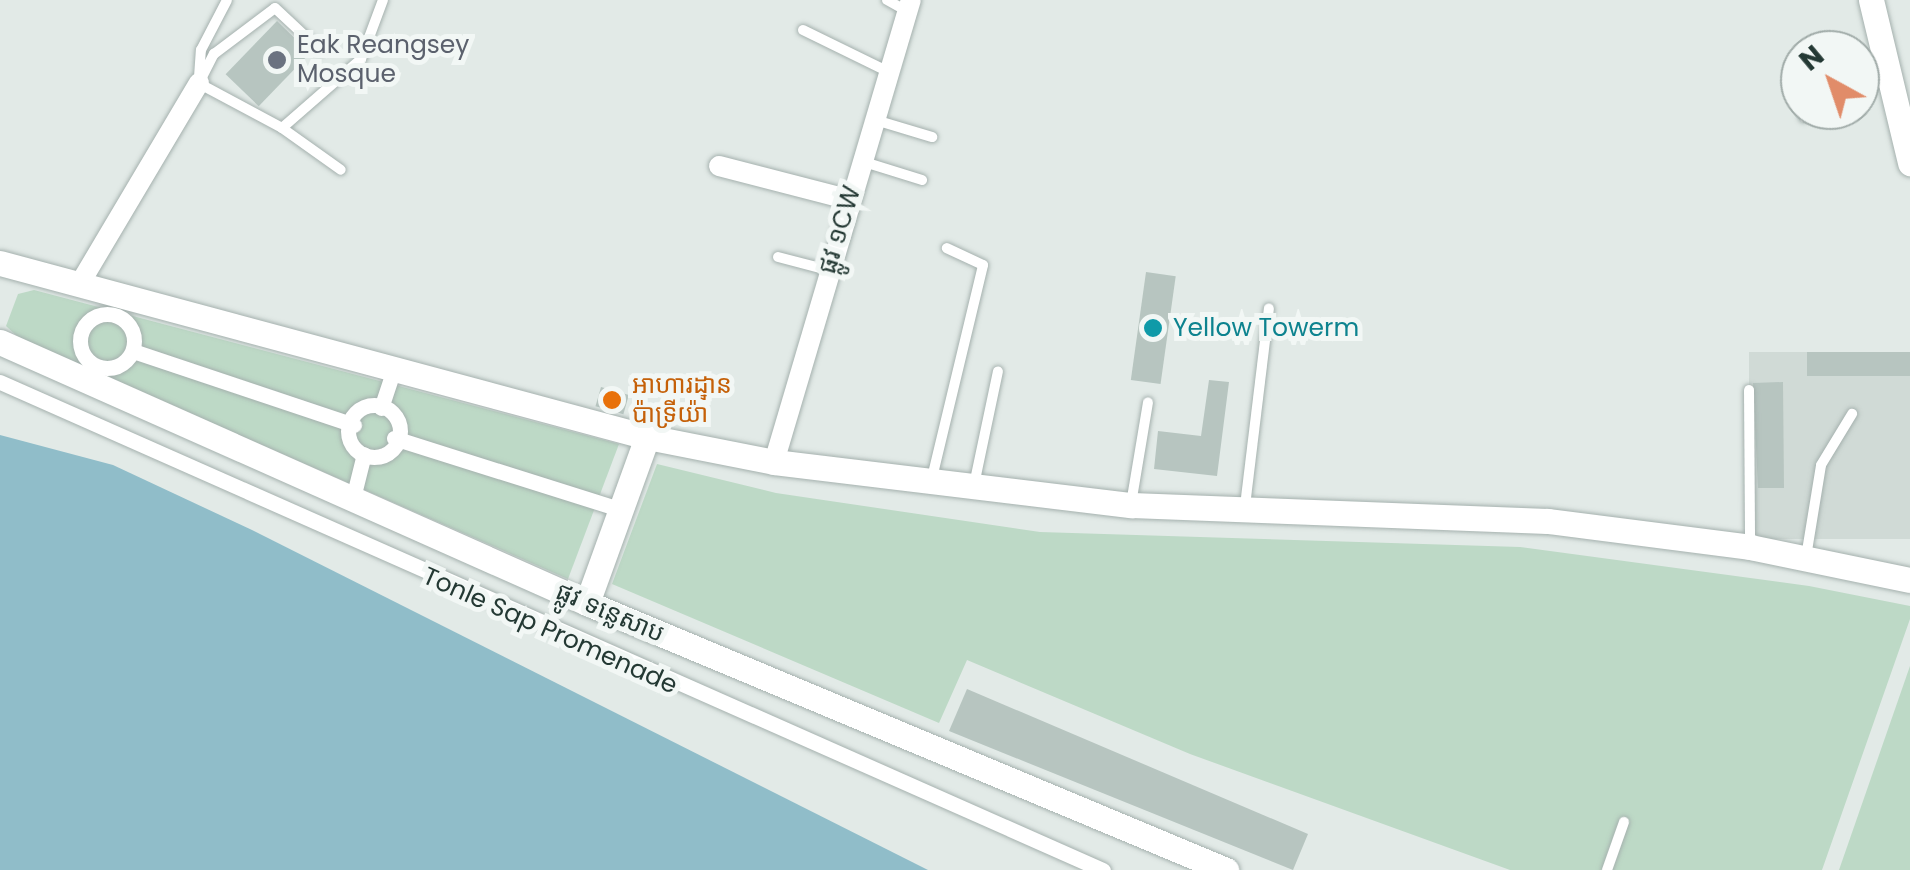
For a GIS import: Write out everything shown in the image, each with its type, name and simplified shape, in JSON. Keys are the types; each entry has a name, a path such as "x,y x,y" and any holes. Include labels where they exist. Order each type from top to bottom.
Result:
{"street":[{"path":"1871,0 1910,163"},
{"name":"ផ្លូវ ១CW","path":"774,462 850,200 901,3"},
{"path":"79,285 199,83"},
{"path":"719,166 850,200"},
{"path":"4,273 79,285 118,305 396,366 647,437 774,462 1131,505 1245,506 1548,521 1750,547 1910,580"},
{"path":"118,305 132,330 133,350 122,363 94,373 82,349 82,331 118,305"},
{"name":"ផ្លូវ ទន្លេសាប","path":"0,342 94,373 352,498 587,604 1226,870"},
{"path":"133,350 354,425"},
{"path":"381,408 396,366"},
{"name":"Tonle Sap Promenade","path":"0,382 1103,870"},
{"path":"363,401 402,415 385,462 346,447 354,425 363,401"},
{"path":"587,604 647,437"},
{"path":"394,438 622,510"},
{"path":"352,498 364,454"}],"lane":[{"path":"199,83 201,50 228,0"},
{"path":"282,128 360,60 383,0"},
{"path":"199,83 214,54 276,8 320,50"},
{"path":"803,30 885,70"},
{"path":"1880,81 1889,77"},
{"path":"199,83 282,128 341,170"},
{"path":"871,118 932,137"},
{"path":"860,160 922,180"},
{"path":"930,483 983,265 948,248"},
{"path":"778,257 828,270"},
{"path":"1245,506 1269,308"},
{"path":"974,486 998,371"},
{"path":"1749,390 1750,547"},
{"path":"1131,505 1148,402"},
{"path":"1806,557 1821,464 1852,414"},
{"path":"1607,870 1624,822"}],"shaded area":[{"path":"1749,352 1910,352 1910,539 1749,539"}],"green space":[{"path":"34,290 619,444 568,579 20,339 6,326 18,294"},
{"path":"657,464 776,493 1040,532 1520,547 1809,586 1910,606 1910,619 1822,870 1510,870 1190,754 967,660 939,723 612,584"},
{"path":"1910,666 1910,870 1839,870"}],"water":[{"path":"0,435 113,465 252,530 928,870 0,870"}],"building":[{"path":"277,21 310,53 259,106 226,74"},
{"name":"Yellow Towerm","path":"1146,272 1176,276 1161,384 1131,380"},
{"path":"1807,352 1910,352 1910,376 1807,376"},
{"path":"1209,380 1229,382 1217,476 1154,469 1158,431 1201,436"},
{"path":"1783,382 1784,488 1758,488 1753,383"},
{"name":"អាហារដ្ឋាន ប៉ាទ្រីយ៉ា","path":"601,387 629,395 623,414 595,406"},
{"path":"967,689 1308,834 1293,870 949,731"}],"place":[{"name":"Eak Reangsey Mosque","path":"277,60"},
{"name":"Yellow Towerm","path":"1153,328"},
{"name":"អាហារដ្ឋាន ប៉ាទ្រីយ៉ា","path":"612,400"}]}
